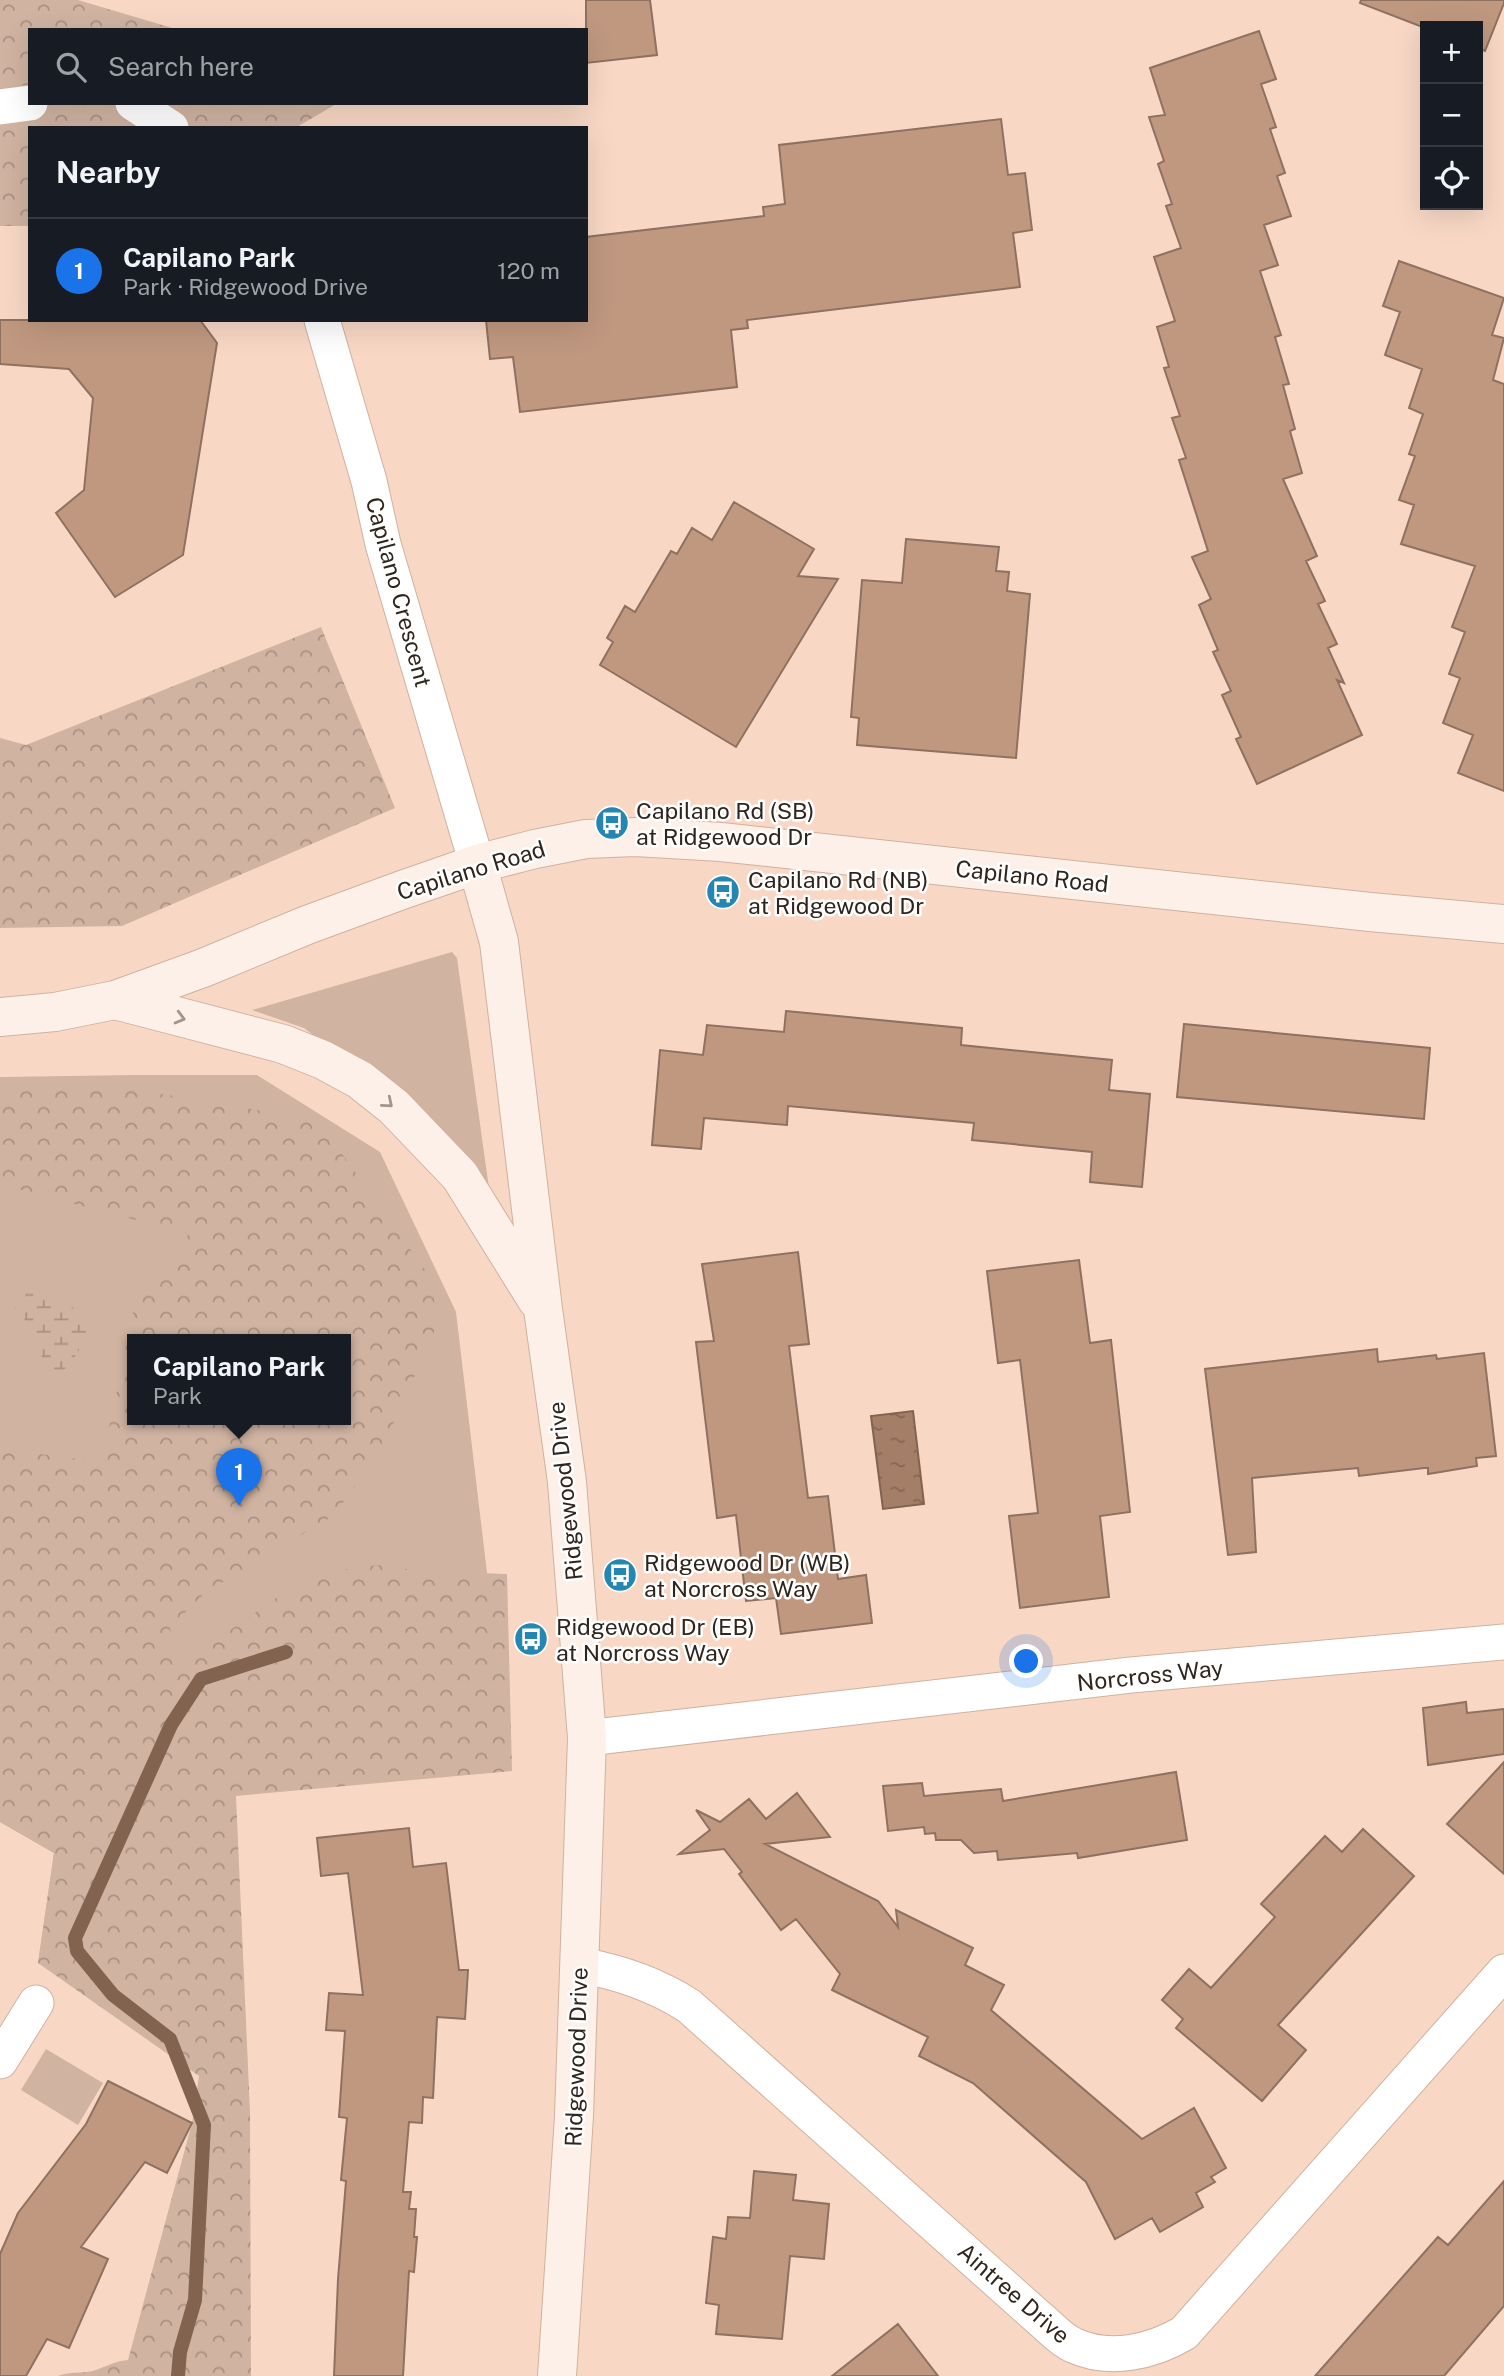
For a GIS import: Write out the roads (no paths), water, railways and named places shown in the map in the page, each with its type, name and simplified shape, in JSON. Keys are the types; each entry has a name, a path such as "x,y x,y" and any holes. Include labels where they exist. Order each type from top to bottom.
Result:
{"main road":[{"name":"Capilano Road","path":"0,1017 55,1012 115,1000 203,968 307,925 477,864 586,839 669,838 1504,924"},
{"name":"Ridgewood Drive","path":"477,864 499,942 543,1309 567,1482 587,1738 574,2116 558,2376"},
{"path":"115,1000 283,1044 323,1060 360,1080 394,1107 460,1176 543,1309"}],"street":[{"path":"0,107 28,103"},
{"path":"136,105 168,126"},
{"name":"Capilano Crescent","path":"323,322 369,481 383,544 477,864"},
{"name":"Norcross Way","path":"587,1738 1131,1675 1504,1642"},
{"name":"Aintree Drive","path":"580,1965 612,1970 663,1990 689,2006 1039,2318 1072,2345 1102,2353 1131,2353 1164,2345 1184,2333 1504,1972"},
{"path":"0,2061 36,2003"}],"water":[{"path":"913,1411 924,1504 883,1509 871,1416"}],"waterway":[{"path":"178,2376 180,2352 195,2300 204,2125 170,2039 113,1995 77,1951 75,1938 171,1725 201,1679 286,1652"}],"place":[{"name":"Capilano Rd (SB) at Ridgewood Dr","path":"612,823"},
{"name":"Capilano Rd (NB) at Ridgewood Dr","path":"723,892"},
{"name":"Capilano Park","path":"239,1506"},
{"name":"Ridgewood Dr (WB) at Norcross Way","path":"620,1575"},
{"name":"Ridgewood Dr (EB) at Norcross Way","path":"531,1639"}]}
